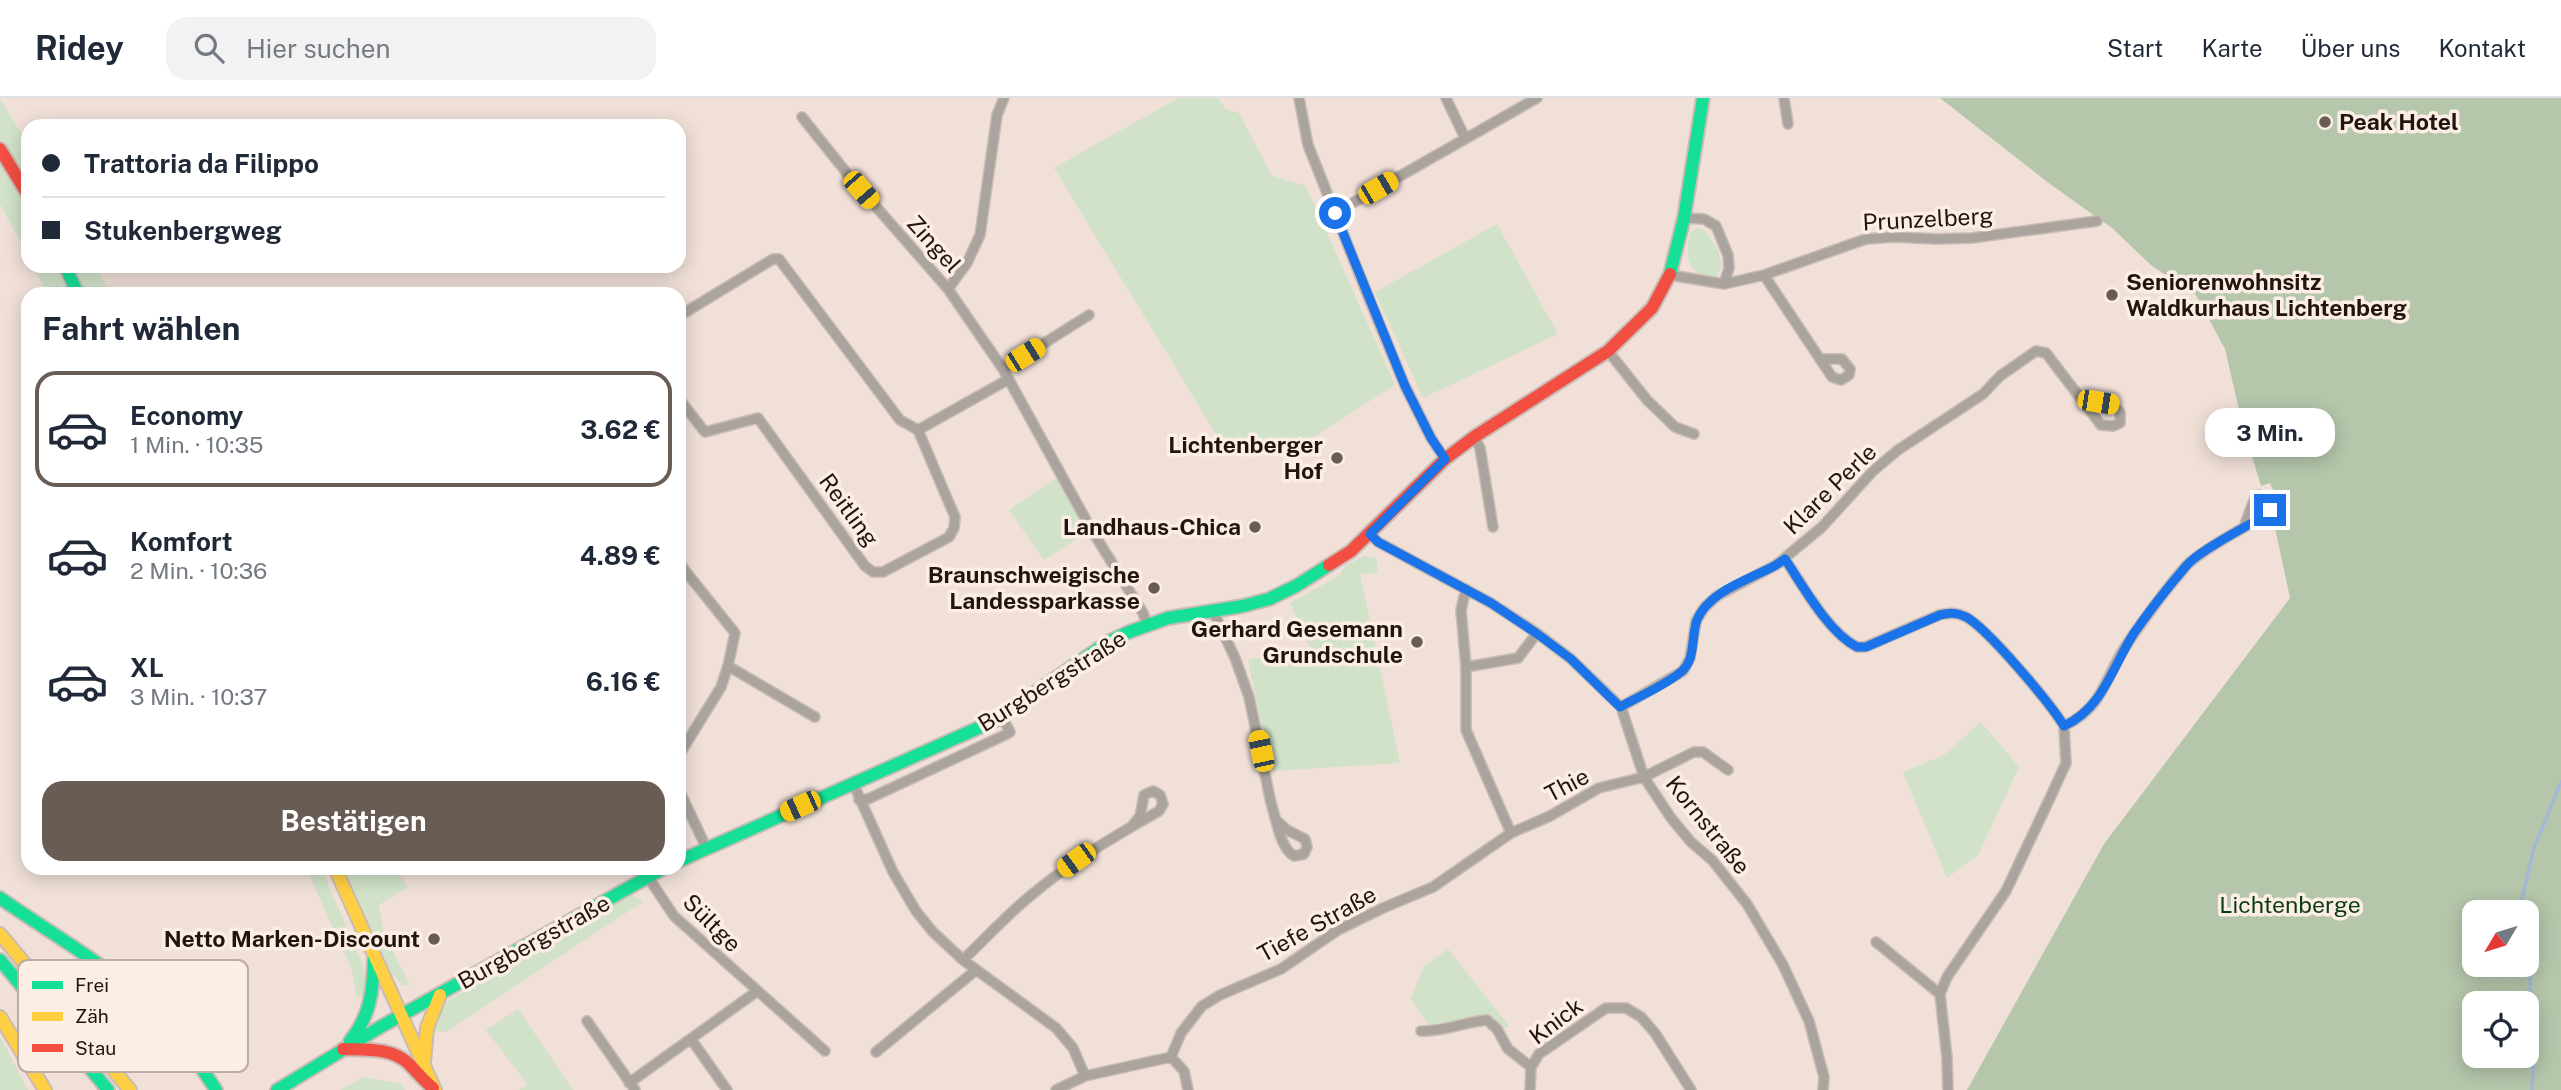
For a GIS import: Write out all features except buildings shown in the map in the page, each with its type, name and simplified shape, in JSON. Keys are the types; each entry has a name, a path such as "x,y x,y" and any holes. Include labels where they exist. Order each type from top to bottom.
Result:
{"main road":[{"name":"Burgbergstraße","path":"686,857 1002,717 1108,642 1147,624 1243,606 1281,594 1336,562 1370,534 1445,459 1474,437 1608,351 1652,308 1670,275 1684,218 1703,98"},
{"path":"0,149 21,184"},
{"path":"338,875 435,1090"},
{"name":"Burgbergstraße","path":"276,1090 342,1049 652,875"},
{"path":"0,898 92,960"},
{"path":"0,934 22,960"},
{"path":"342,1049 360,1030 370,1009 374,955"},
{"path":"0,960 18,982"},
{"path":"424,1063 427,1028 440,995"},
{"path":"0,1017 18,1046"},
{"path":"342,1049 375,1050 397,1055 409,1064 417,1077 435,1090"},
{"path":"34,1072 45,1090"},
{"path":"93,1072 108,1090"},
{"path":"115,1072 130,1090"},
{"path":"204,1072 216,1090"}],"street":[{"path":"948,289 967,263 980,235 997,115 1004,98"},
{"path":"1299,98 1308,145 1335,213 1405,386 1431,438 1445,459"},
{"path":"1446,98 1465,138"},
{"path":"1335,213 1537,98"},
{"path":"1784,98 1788,124"},
{"name":"Zingel","path":"802,117 849,177 948,289 1003,369 1147,624"},
{"path":"1684,218 1704,219 1716,226 1728,255 1729,268 1724,284"},
{"name":"Prunzelberg","path":"1670,275 1724,284 1765,275 1866,239 1972,238 2097,221"},
{"name":"Reitling","path":"686,312 773,258 779,259 900,420 918,430 955,517 954,528 949,537 883,572 873,572 865,566 758,418 705,432 686,408"},
{"path":"1765,275 1821,359"},
{"path":"1003,369 1089,315"},
{"path":"1608,351 1647,400 1675,427 1694,434"},
{"name":"Klare Perle","path":"1620,707 1683,671 1690,658 1696,621 1704,608 1717,596 1785,559 1822,527 1873,471 1898,450 1983,394 2000,376 2036,351 2046,353 2082,400"},
{"path":"918,430 1009,379"},
{"path":"1474,437 1480,448 1493,527"},
{"path":"2064,726 2090,708 2101,695 2137,629 2189,562 2244,527"},
{"name":"Kornstraße","path":"1370,534 1385,546 1466,589 1536,633 1571,659 1620,707 1644,777 1677,826 1712,860 1747,904 1783,965 1809,1021 1824,1077 1823,1090"},
{"path":"1785,559 1819,609 1839,632 1857,647 1866,647 1940,615 1952,613 1963,616 1982,629 2042,696 2064,726 2066,763 2050,798 2006,891 1947,976 1940,994 1948,1090"},
{"path":"686,572 734,633 721,687 686,744"},
{"path":"1466,589 1461,610 1466,667 1466,730 1511,834"},
{"path":"1213,611 1235,658 1249,697 1276,820"},
{"path":"1466,667 1518,658 1536,633"},
{"path":"728,666 815,717"},
{"path":"859,800 869,799 1007,734 1010,732 1002,717"},
{"name":"Thie","path":"1511,834 1550,816 1599,788 1644,777 1698,751 1728,770"},
{"path":"853,783 893,872 916,911 932,931 963,960 1056,1028 1073,1048 1085,1076"},
{"path":"686,805 706,848"},
{"path":"963,960 1027,898 1052,878 1132,826"},
{"name":"Tiefe Straße","path":"1171,1057 1181,1033 1202,1006 1220,995 1281,969 1338,930 1433,887 1511,834"},
{"name":"Sültge","path":"648,877 674,916 825,1051"},
{"path":"1876,942 1940,994"},
{"path":"876,1052 976,970"},
{"path":"587,1021 632,1086 756,992"},
{"name":"Knick","path":"1530,1090 1531,1067 1539,1054 1606,1008 1626,1008 1641,1017 1655,1033 1691,1090"},
{"name":"Knick","path":"1421,1031 1447,1029 1471,1021 1487,1020 1497,1029 1508,1049 1531,1067"},
{"path":"691,1039 727,1090"},
{"path":"1056,1090 1085,1076 1171,1057 1181,1065 1188,1090"}],"green space":[{"path":"1178,98 1218,98 1226,110 1239,113 1272,176 1306,186 1395,385 1310,438 1219,439 1054,168"},
{"name":"Lichtenberge","path":"1940,98 2561,98 2561,1090 1967,1090 2104,844 2290,598 2274,523 2285,517 2270,483 2261,486 2243,427 2225,349 2196,295 2152,266 2112,228 2050,184"},
{"path":"0,99 21,133 21,172 0,139"},
{"path":"0,163 21,198 21,243 0,204"},
{"path":"1497,224 1558,334 1423,398 1375,292"},
{"path":"1697,228 1705,230 1718,250 1722,266 1716,277 1699,273 1690,264 1690,233"},
{"path":"36,273 59,273 66,287 44,287"},
{"path":"75,273 100,273 106,287 82,287"},
{"path":"1059,476 1089,531 1044,560 1009,510"},
{"path":"1364,556 1376,558 1378,573 1360,574 1400,763 1271,771 1248,660 1311,649 1290,603 1340,575 1345,566"},
{"path":"1981,722 2019,767 1978,855 1947,878 1903,772 1944,755"},
{"path":"309,875 324,875 363,965 368,995 356,997 352,970"},
{"path":"347,875 399,875 408,887 379,905 383,932 410,985 403,986 391,972"},
{"path":"626,893 644,901 446,1032 428,1030 422,1016"},
{"path":"1448,949 1509,1026 1502,1031 1485,1018 1468,1017 1430,1027 1411,999 1424,966"},
{"path":"518,1009 573,1090 519,1090 527,1084 486,1030"},
{"path":"0,1037 28,1090 0,1090"},
{"path":"362,1077 402,1084 405,1090 341,1090"}],"waterway":[{"path":"2522,900 2534,848 2561,782"},
{"path":"2530,977 2530,991"},
{"path":"2532,1090 2533,1068"}],"traffic: fast":[{"path":"1670,274 1684,218 1703,98"},
{"path":"68,273 75,287"},
{"path":"686,858 994,721 1108,642 1129,632 1168,618 1269,599 1329,565"},
{"path":"277,1090 382,1026 652,875"},
{"path":"0,898 92,960"},
{"path":"350,1041 370,1002 374,958"},
{"path":"0,960 18,982"},
{"path":"93,1072 108,1090"},
{"path":"204,1072 216,1090"}],"traffic: slow":[{"path":"338,875 435,1090"},
{"path":"0,934 22,960"},
{"path":"424,1063 427,1028 440,995"},
{"path":"0,1017 18,1046"},
{"path":"34,1072 45,1090"},
{"path":"115,1072 130,1090"}],"traffic: jam":[{"path":"0,149 21,184"},
{"path":"1329,565 1351,551 1445,459 1474,437 1608,351 1652,308 1670,274"},
{"path":"343,1049 378,1051 394,1055 409,1064 433,1088"}],"place":[{"name":"Peak Hotel","path":"2325,122"},
{"name":"Seniorenwohnsitz Waldkurhaus Lichtenberg","path":"2112,295"},
{"name":"Lichtenberger Hof","path":"1337,458"},
{"name":"Landhaus-Chica","path":"1255,527"},
{"name":"Braunschweigische Landessparkasse","path":"1154,588"},
{"name":"Gerhard Gesemann Grundschule","path":"1417,642"},
{"name":"Netto Marken-Discount","path":"434,939"}],"route":[{"path":"1335,213 1405,386 1431,438 1445,459 1370,534 1378,542 1491,603 1536,633 1571,659 1620,707 1683,671 1690,658 1696,621 1704,608 1717,596 1785,559 1819,609 1839,632 1857,647 1866,647 1940,615 1952,613 1972,621 2042,696 2064,726 2090,708 2101,695 2137,629 2189,562 2270,510"}]}
